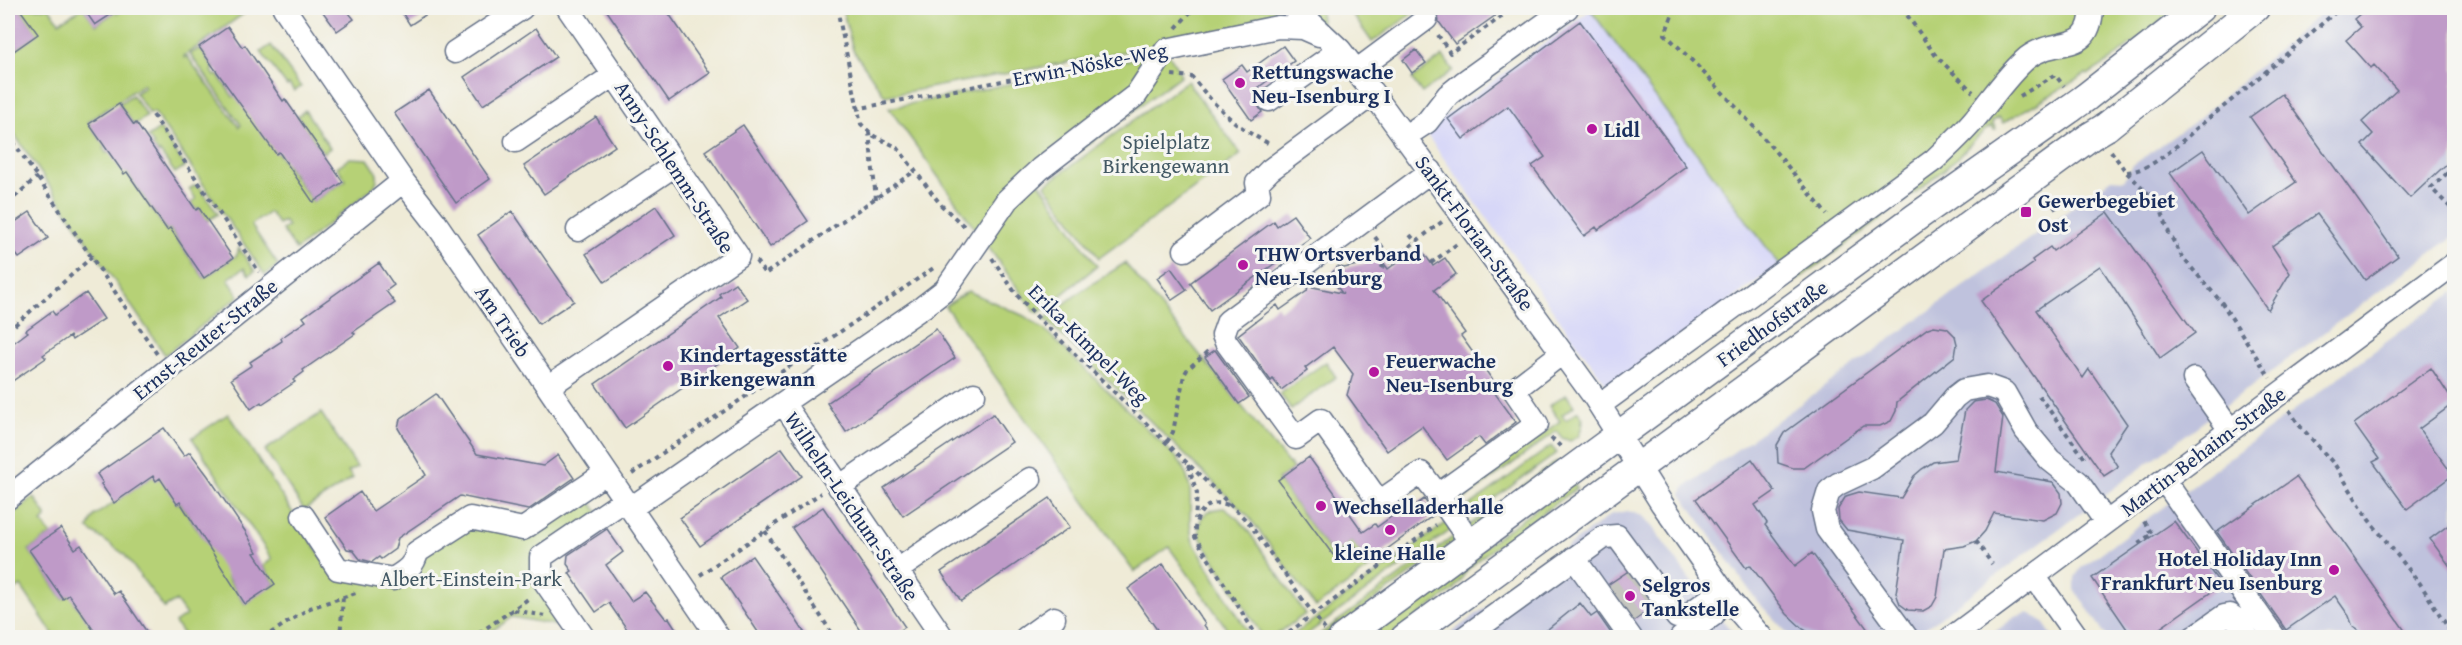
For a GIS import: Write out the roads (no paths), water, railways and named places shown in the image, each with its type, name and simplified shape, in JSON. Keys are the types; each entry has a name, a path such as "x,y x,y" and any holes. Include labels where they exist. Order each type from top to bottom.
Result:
{"main road":[{"name":"Friedhofstraße","path":"1343,638 1915,218 2078,103 2200,8"},
{"name":"Friedhofstraße","path":"1405,638 2098,131 2255,8"}],"street":[{"name":"Am Trieb","path":"284,8 403,181 435,222 719,638"},
{"path":"455,52 522,8"},
{"name":"Anny-Schlemm-Straße","path":"548,387 738,256 568,8"},
{"name":"Sankt-Florian-Straße","path":"1295,8 1356,71 1562,352 1619,436"},
{"path":"1404,137 1427,122 1448,95 1463,83 1567,8"},
{"path":"1600,405 1934,160 1957,138 2028,58 2045,49 2082,38 2091,25 2092,8"},
{"path":"1356,71 1426,19"},
{"name":"Erwin-Nöske-Weg","path":"1166,50 1278,27 1303,28 1332,44"},
{"path":"1269,100 1332,44"},
{"name":"Wilhelm-Leichum-Straße","path":"584,638 541,576 541,557 628,504 783,403 932,301 945,290 966,233 1041,169 1136,95 1166,50"},
{"path":"516,141 614,75"},
{"path":"1185,249 1259,194 1257,183 1270,170 1373,94"},
{"path":"578,230 675,165"},
{"path":"1431,171 1228,321 1223,335 1296,438 1321,420 1380,502 1421,473 1472,544"},
{"name":"Ernst-Reuter-Straße","path":"8,498 403,181"},
{"name":"Martin-Behaim-Straße","path":"1951,638 2454,264"},
{"path":"1438,495 1536,424 1514,390 1562,352"},
{"path":"2194,379 2230,430"},
{"path":"1906,638 1827,530 1822,511 1829,491 1838,484 1872,468 1933,423 1964,390 1987,386 2004,392 2026,431 2050,460 2078,482 2106,522"},
{"path":"838,485 974,394"},
{"name":"Wilhelm-Leichum-Straße","path":"783,403 943,638"},
{"path":"1619,436 1727,596 1761,638"},
{"path":"303,516 338,568 393,579 410,568 416,560 417,552 470,518 523,529 606,473"},
{"path":"896,571 1030,479"},
{"path":"2164,480 2275,638"},
{"path":"1464,638 1604,537 1617,536 1677,617 1685,617 1727,596"},
{"path":"1574,558 1631,638"},
{"path":"2034,576 2078,638"},
{"path":"1681,638 1727,596"},
{"path":"2193,638 2229,615 2236,619 2248,638"},
{"path":"1026,638 1054,618"}],"tunnel":[{"path":"1605,602 1645,574"},
{"path":"1617,619 1657,590"}],"place":[{"name":"Rettungswache Neu-Isenburg I","path":"1240,83"},
{"name":"Lidl","path":"1592,129"},
{"name":"Gewerbegebiet Ost","path":"2026,212"},
{"name":"THW Ortsverband Neu-Isenburg","path":"1243,265"},
{"name":"Kindertagesstätte Birkengewann","path":"668,366"},
{"name":"Feuerwache Neu-Isenburg","path":"1374,372"},
{"name":"Wechselladerhalle","path":"1321,506"},
{"name":"kleine Halle","path":"1390,530"},
{"name":"Hotel Holiday Inn Frankfurt Neu Isenburg","path":"2334,570"},
{"name":"Selgros Tankstelle","path":"1630,596"}],"park label":[{"name":"Spielplatz Birkengewann","path":"1166,153"},
{"name":"Albert-Einstein-Park","path":"471,578"}]}
